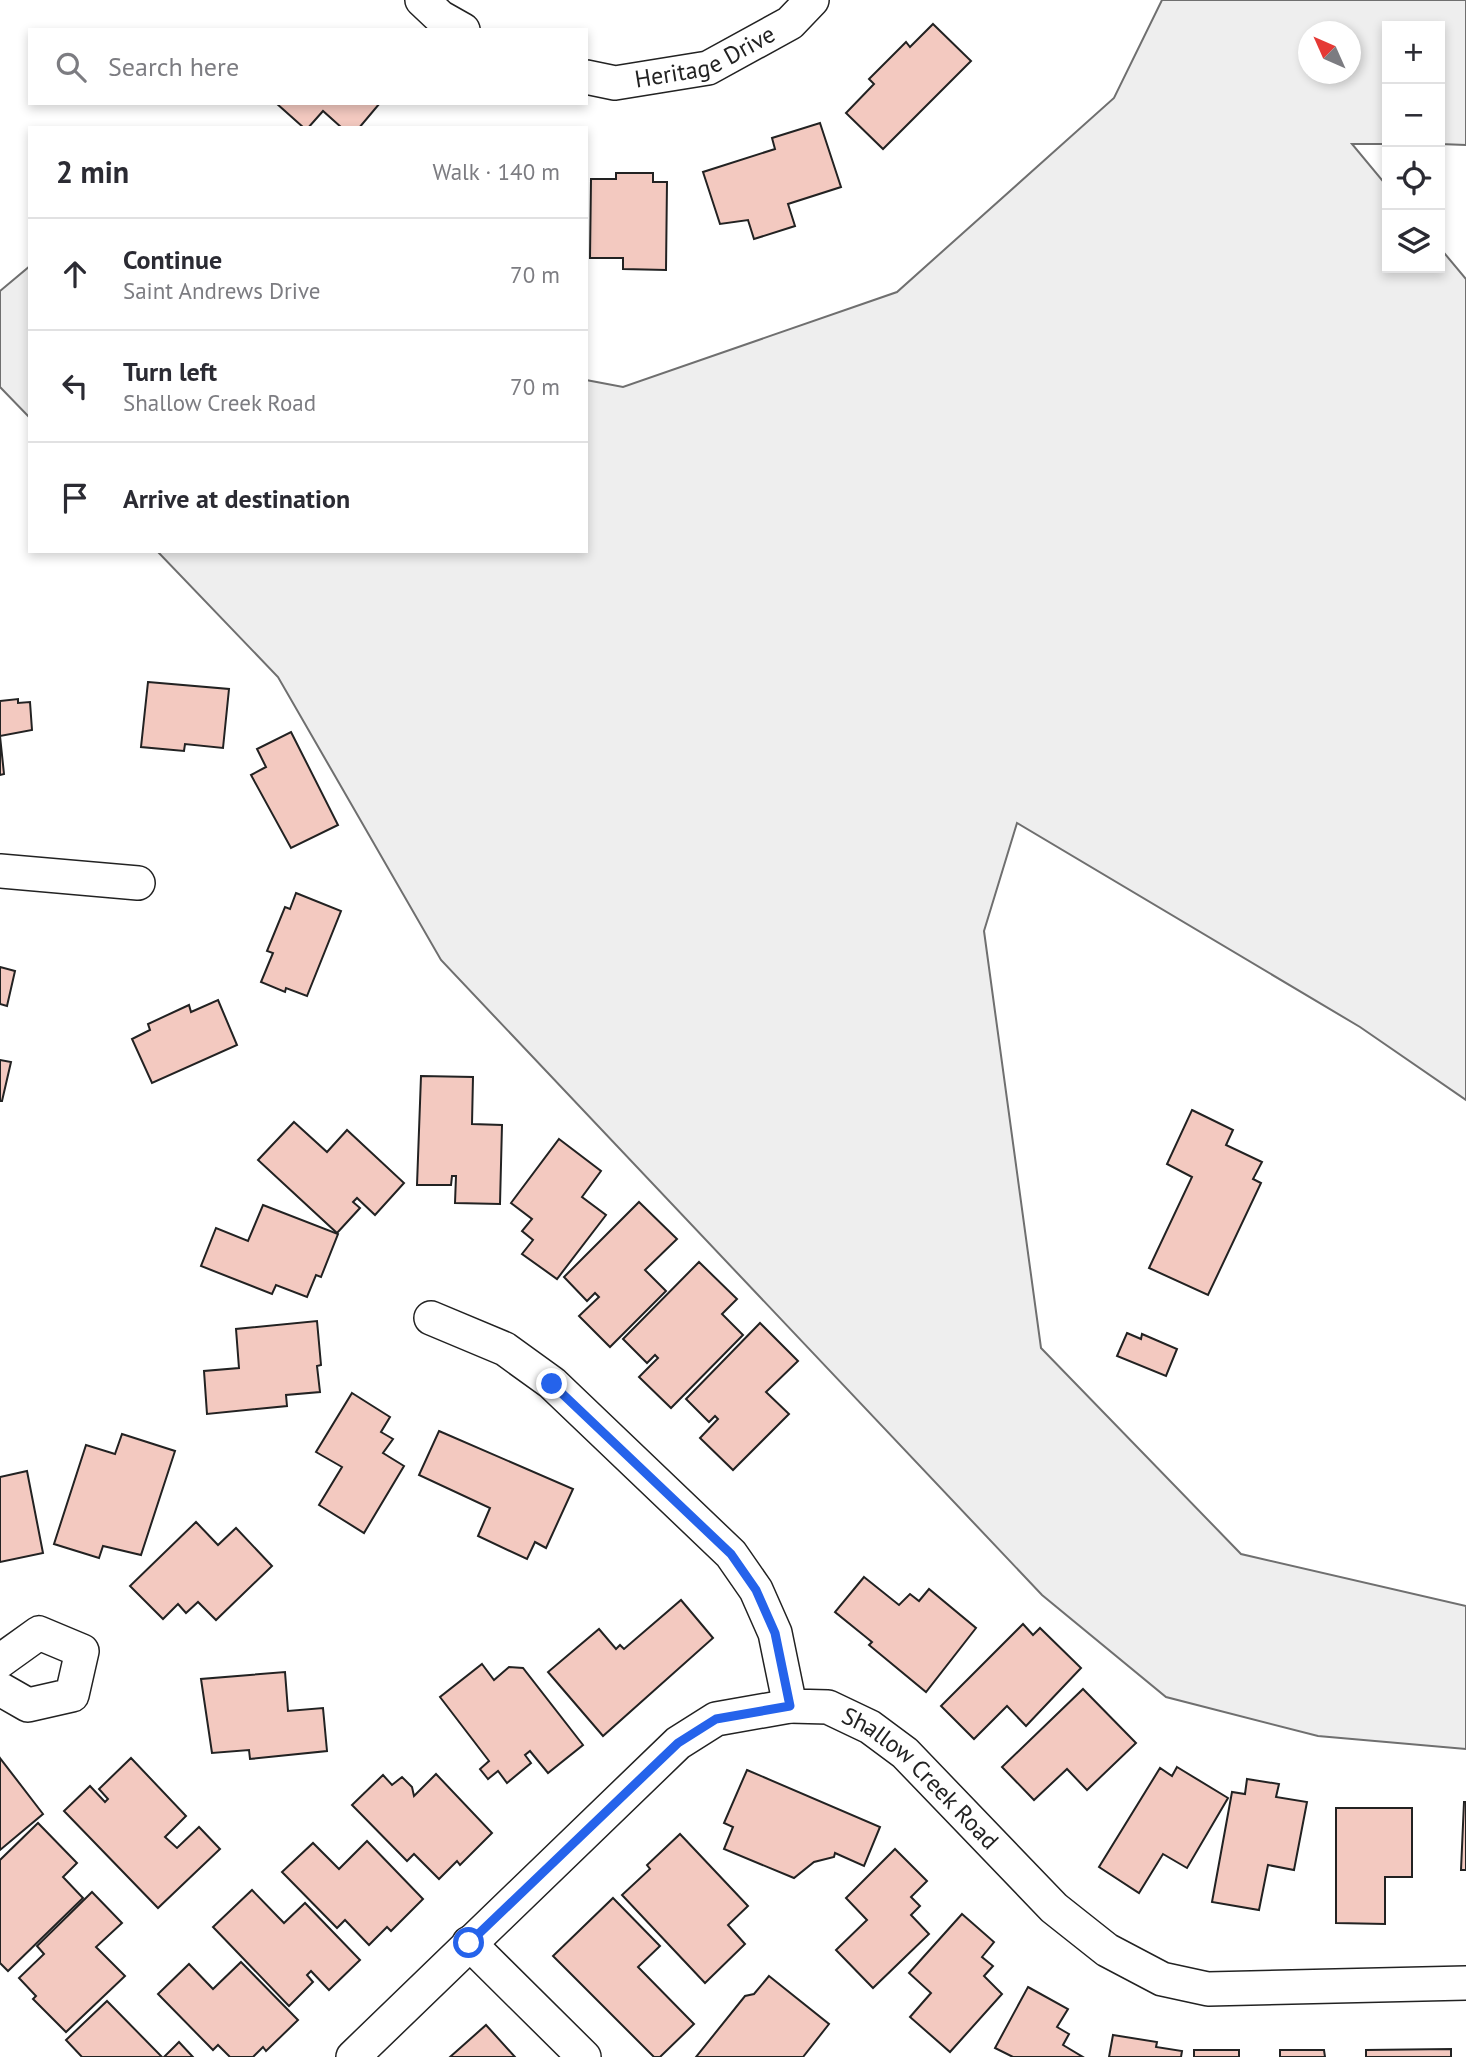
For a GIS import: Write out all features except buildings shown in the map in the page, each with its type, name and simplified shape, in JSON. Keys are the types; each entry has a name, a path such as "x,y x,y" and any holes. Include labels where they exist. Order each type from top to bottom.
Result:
{"street":[{"path":"422,0 440,17 459,28"},
{"name":"Heritage Drive","path":"588,77 615,83 708,68 790,23 812,0"},
{"path":"0,871 138,883"},
{"path":"431,1318 505,1349 552,1384 731,1554 756,1590 775,1633 790,1706"},
{"path":"0,1661 39,1633 82,1651 72,1695 27,1704 0,1689"},
{"name":"Shallow Creek Road","path":"353,2057 678,1743 716,1719 790,1706 828,1707 870,1727 905,1753 1054,1908 1107,1950 1162,1979 1208,1989 1466,1983"},
{"path":"469,1943 584,2057"}],"shaded area":[{"path":"1162,0 1466,0 1466,145 1445,144 1445,21 1382,21 1382,144 1352,144 1382,180 1382,273 1445,273 1445,254 1466,279 1466,1100 1360,1027 1017,823 984,931 1041,1348 1241,1554 1466,1606 1466,1749 1318,1736 1166,1697 1042,1595 441,960 278,677 159,553 588,553 588,380 623,387 897,292 1114,98"},
{"path":"28,268 28,416 0,387 0,291"}],"route":[{"path":"469,1943 678,1743 716,1719 759,1709 790,1706 775,1633 756,1590 731,1554 552,1384"}]}
